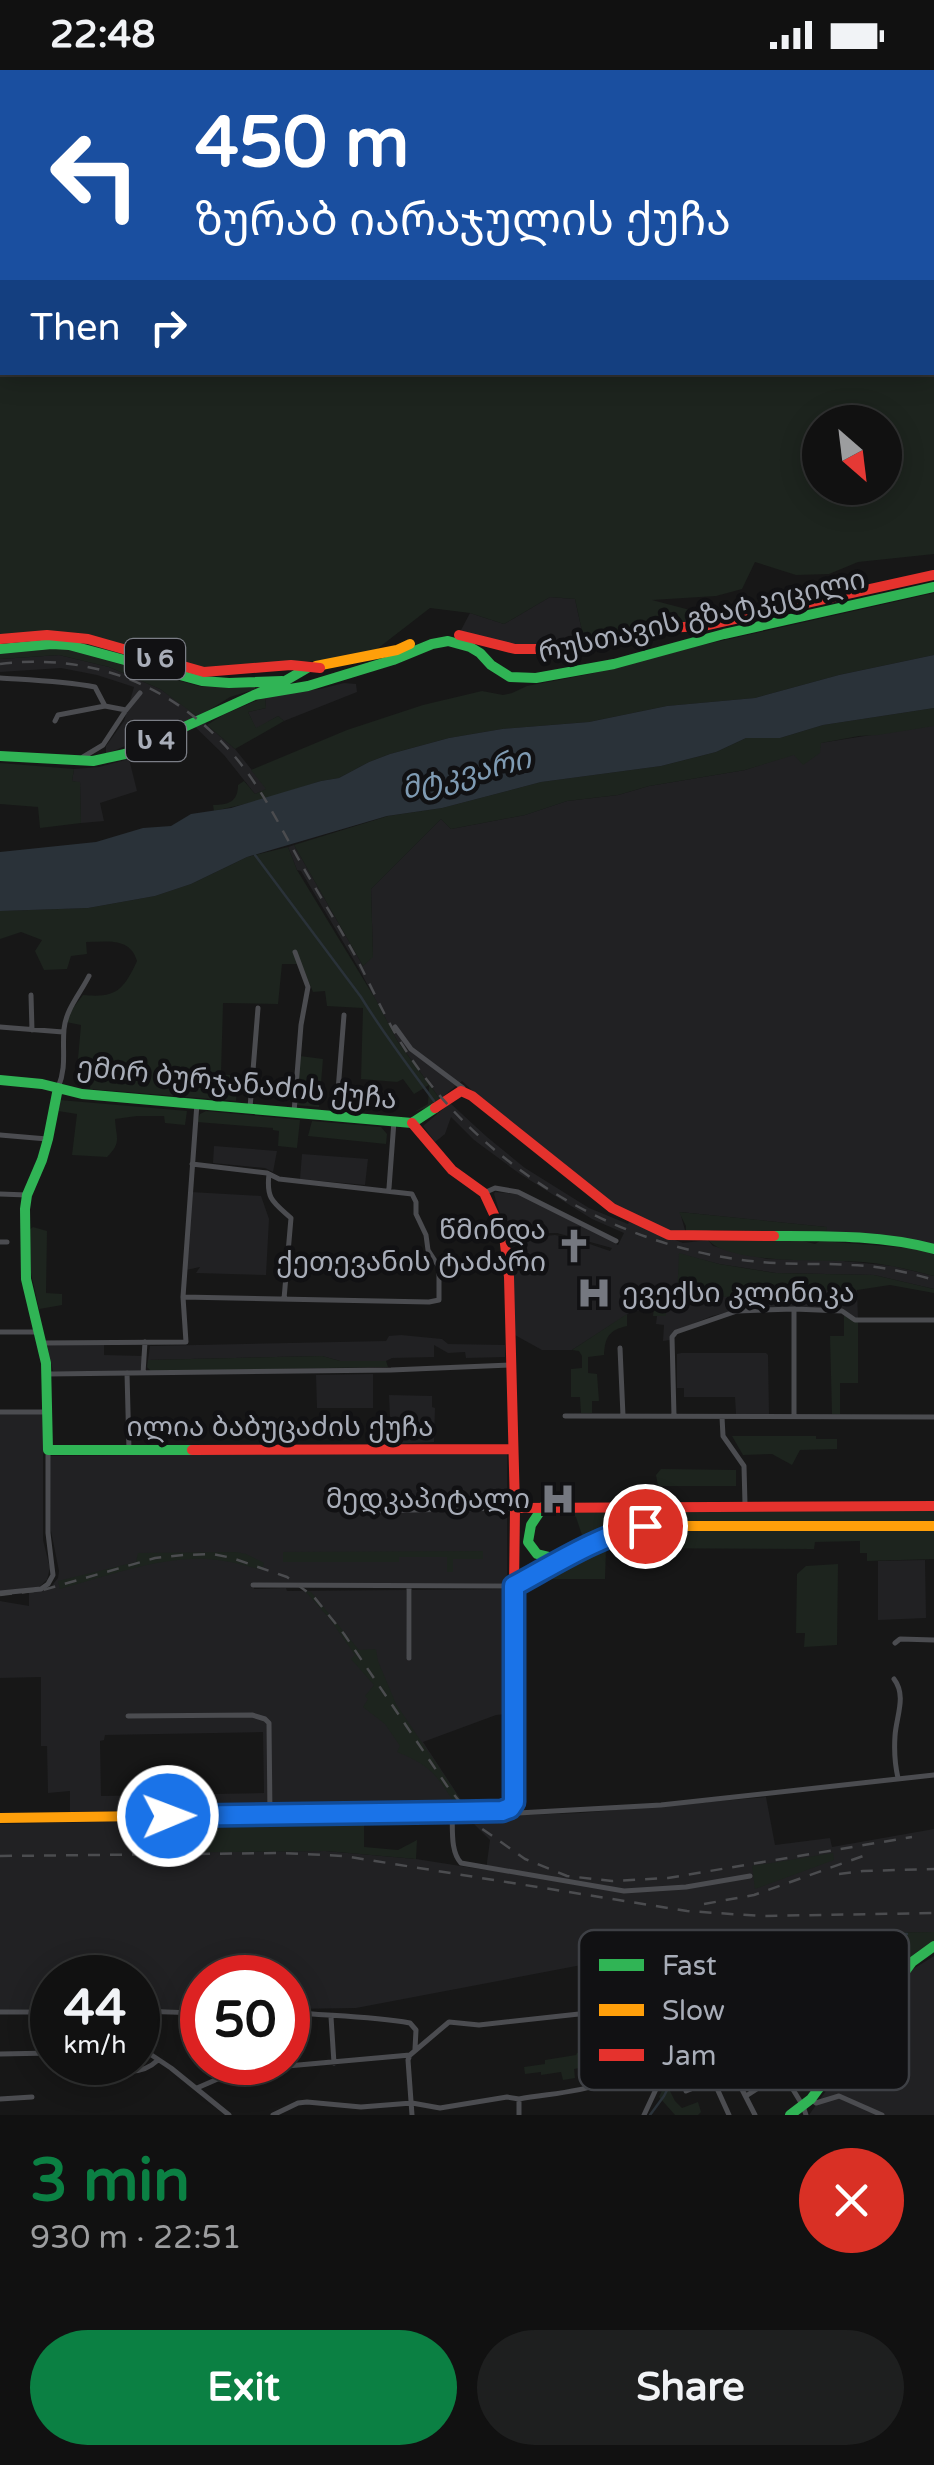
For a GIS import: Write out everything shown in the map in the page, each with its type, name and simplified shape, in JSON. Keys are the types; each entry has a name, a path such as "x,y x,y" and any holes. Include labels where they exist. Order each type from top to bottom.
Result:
{"main road":[{"name":"რუსთავის გზატკეცილი","path":"0,756 76,761 106,758 145,746 312,667 396,650 425,638 448,634 515,649 552,649 665,628 703,626 934,575"},
{"name":"რუსთავის გზატკეცილი","path":"254,695 310,684 448,641 470,646 510,677 536,678 614,664 724,634 934,587"},
{"name":"ს 6","path":"0,640 47,635 88,639 204,672 298,664 312,667"},
{"name":"ს 6","path":"0,649 42,644 69,646 202,682 310,684"},
{"path":"312,667 324,675 310,684 299,678 312,667"},
{"name":"ემირ ბურჯანაძის ქუჩა","path":"0,1080 82,1094 412,1123 462,1092"},
{"path":"48,1450 47,1374 26,1278 24,1220 27,1195 42,1160 58,1088"},
{"path":"462,1092 612,1208 669,1236 834,1236 908,1242 934,1249"},
{"path":"0,1818 502,1811 514,1802 514,1449 506,1252 496,1214 484,1193 452,1170 412,1123"},
{"name":"ილია ბაბუცაძის ქუჩა","path":"48,1450 514,1449"},
{"path":"514,1508 934,1506"},
{"path":"543,1507 529,1523 528,1543 543,1558 569,1557"},
{"path":"514,1586 569,1557 645,1526 934,1526"},
{"path":"909,1965 934,1946"},
{"path":"790,2115 807,2107"}],"street":[{"path":"0,678 95,687 105,706"},
{"path":"76,761 103,745 140,693"},
{"path":"55,720 58,715 105,706 126,710"},
{"path":"294,1112 308,987 295,952"},
{"path":"58,1088 69,1008 89,976"},
{"path":"31,995 32,1030"},
{"path":"250,1108 258,1008"},
{"path":"336,1116 344,1015"},
{"path":"395,1027 411,1049 462,1088 462,1092"},
{"path":"0,1028 63,1032"},
{"path":"0,1332 42,1338 186,1342 183,1298 197,1103"},
{"path":"388,1189 394,1121"},
{"path":"0,1135 48,1139"},
{"path":"183,1298 440,1300 439,1266 428,1250 414,1195 192,1164"},
{"path":"269,1174 267,1192 272,1202 291,1218 284,1299"},
{"path":"484,1193 495,1188 518,1192 616,1241"},
{"path":"0,1194 27,1195"},
{"path":"794,1309 794,1416"},
{"path":"674,1416 673,1334 707,1320 737,1312 794,1309 842,1311 855,1320 934,1320"},
{"path":"144,1372 145,1342"},
{"path":"620,1348 623,1416"},
{"path":"47,1374 420,1370 511,1365"},
{"path":"127,1373 129,1450"},
{"path":"0,1412 47,1412"},
{"path":"565,1416 934,1417"},
{"path":"722,1416 723,1436 744,1466 745,1507"},
{"path":"0,1594 37,1590 51,1580 54,1569 48,1534 48,1450"},
{"path":"364,1511 514,1508"},
{"path":"252,1585 514,1586"},
{"path":"409,1586 409,1658"},
{"path":"895,1643 900,1639 934,1640"},
{"path":"894,1680 902,1692 894,1737 898,1778"},
{"path":"128,1716 264,1718 269,1723 270,1815"},
{"path":"510,1808 518,1813 661,1805 934,1774"},
{"path":"452,1812 454,1850 462,1863 624,1891 686,1888 750,1876"},
{"path":"0,2012 30,2012"},
{"path":"310,2015 410,2023 416,2030 413,2053"},
{"path":"412,2115 408,2060 452,2021 479,2025 579,2015"},
{"path":"331,2017 334,2063"},
{"path":"0,2054 30,2053"},
{"path":"197,2088 220,2078 265,2068 413,2053"},
{"path":"160,2061 229,2115"},
{"path":"272,2115 307,2102 361,2108 412,2103 440,2108 579,2089"},
{"path":"644,2115 656,2090"},
{"path":"686,2092 690,2090"},
{"path":"717,2090 729,2115"},
{"path":"743,2090 755,2115"},
{"path":"746,2096 756,2090"},
{"path":"807,2107 839,2096 882,2115"},
{"path":"0,2099 32,2097"},
{"path":"519,2099 519,2115"}],"shaded area":[{"path":"0,375 934,375 934,554 858,562 829,574 796,575 755,562 742,589 716,596 652,600 709,615 730,613 699,622 584,640 575,599 550,597 504,624 470,613 430,608 377,649 346,658 219,670 0,636"},
{"path":"934,593 934,655 755,698 667,706 589,722 449,738 390,754 339,778 214,811 213,805 234,799 238,785 244,781 255,794 266,789 251,770 347,730 423,705 482,691 503,695 527,686"},
{"path":"550,597 575,599 584,640 553,646 516,646 460,632 470,613 504,624"},
{"path":"62,648 202,687 275,683 230,697 198,717 160,689 109,667 59,655 0,659 0,654"},
{"path":"59,655 109,667 160,689 235,749 267,789 255,794 224,755 188,720 106,754 106,746 124,721 134,687 61,668 0,672 0,659"},
{"path":"356,684 357,692 284,721 278,716 256,729 248,712 266,708 265,697"},
{"path":"265,697 266,708 248,712 256,728 278,716 284,721 235,749 207,725 223,715"},
{"path":"934,708 934,726 821,743 820,753 803,765 794,755 745,770 567,801 525,815 451,829 441,819 371,889 373,957 363,966 294,845 388,816 442,808 541,782 661,766 716,752 746,738 780,738 823,725"},
{"path":"934,726 934,1246 826,1233 826,1227 680,1212 686,1234 674,1233 616,1207 462,1081 440,1099 398,1042 358,967 297,870 288,847 294,845 363,966 373,956 371,889 441,819 451,829 525,815 567,801 745,770 820,743"},
{"path":"129,759 137,791 100,803 104,821 81,823 80,783 72,781 74,769"},
{"path":"0,763 74,769 72,781 80,782 81,823 40,828 38,807 0,804"},
{"path":"288,847 297,870 398,1042 440,1099 414,1112 428,1104 429,1085 414,1094 403,1079 361,1079 363,1008 327,1006 325,991 313,992 299,958 297,964 282,964 278,1004 223,1003 221,1074 238,1076 236,1101 90,1089 92,1062 78,1059 81,1025 66,1022 83,995 103,995 122,986 137,961 134,953 123,944 86,942 87,954 71,956 67,969 44,970 35,951 42,940 21,932 0,939 0,911 88,908 155,896 191,884 247,857"},
{"path":"300,1056 323,1059 319,1107 296,1105"},
{"path":"60,1100 187,1111 185,1125 165,1123 164,1116 115,1119 116,1143 107,1157 72,1155 77,1114 58,1111"},
{"name":"ევექსი კლინიკა","path":"450,1103 525,1168 589,1208 628,1224 683,1243 708,1240 713,1246 767,1259 893,1266 934,1276 934,1289 874,1275 776,1273 680,1254 677,1299 631,1312 572,1350 542,1350 513,1334 508,1240 555,1235 610,1251 612,1248 557,1233 506,1234 495,1192 518,1194 618,1245 624,1233 592,1219 520,1174 474,1140 451,1117 445,1134 435,1142 423,1126"},
{"path":"206,1111 300,1120 297,1148 278,1146 279,1131 273,1128 197,1122"},
{"path":"312,1121 381,1127 387,1134 386,1144 308,1136"},
{"path":"214,1146 277,1151 273,1172 213,1163"},
{"path":"302,1154 368,1159 365,1185 300,1179"},
{"path":"191,1192 261,1196 269,1219 266,1275 196,1273 200,1267 186,1270"},
{"path":"679,1212 827,1227 826,1233 714,1230 686,1234"},
{"path":"33,1227 47,1231 46,1293 62,1294 62,1305 39,1309 31,1273 29,1230"},
{"path":"708,1240 909,1248 934,1253 934,1276 872,1263 737,1254"},
{"path":"679,1253 775,1273 874,1275 934,1289 934,1293 890,1285 824,1290 823,1286 785,1285 783,1292 776,1293 776,1285 757,1284 756,1297 748,1298 749,1302 759,1303 759,1309 737,1310 737,1298 718,1296 717,1287 682,1288 682,1306 666,1308 666,1316 653,1316 654,1308 677,1298"},
{"path":"757,1284 776,1285 776,1292 784,1285 857,1290 858,1319 846,1312 759,1309 748,1303"},
{"path":"718,1287 737,1297 737,1310 673,1332 670,1340 663,1341 664,1325 656,1324 657,1316 665,1308 682,1306 681,1288"},
{"path":"627,1314 627,1326 609,1335 604,1355 588,1357 588,1373 597,1374 599,1401 592,1401 592,1413 581,1413 580,1397 571,1397 571,1369 582,1368 582,1356 572,1350"},
{"path":"844,1314 858,1321 858,1383 840,1383 840,1414 832,1414 830,1336 844,1336"},
{"path":"389,1336 442,1339 448,1344 505,1345 505,1357 466,1358 465,1352 448,1353 434,1345 434,1357 386,1361 340,1361 322,1356 148,1360 150,1346 386,1341"},
{"path":"104,1344 104,1355 143,1356 140,1371 53,1371 47,1345"},
{"path":"766,1353 769,1414 736,1414 735,1397 684,1397 684,1388 677,1388 677,1354"},
{"path":"322,1356 340,1361 386,1361 388,1367 151,1371 147,1367 148,1360"},
{"path":"373,1374 373,1408 317,1408 316,1375"},
{"path":"389,1395 432,1396 434,1442 391,1444"},
{"path":"0,1413 43,1413 43,1540 50,1568 47,1580 39,1587 0,1591"},
{"path":"732,1436 816,1436 837,1439 837,1449 800,1450 792,1465 772,1454 743,1455"},
{"path":"507,1451 507,1583 253,1583 254,1589 287,1591 406,1590 407,1659 412,1658 412,1590 506,1589 506,1714 423,1742 465,1806 70,1812 70,1791 48,1793 47,1746 41,1746 41,1677 0,1678 0,1601 29,1606 29,1593 50,1588 58,1578 51,1531 50,1456","holes":["263,1732 264,1793 101,1796 100,1741 105,1735"]},
{"path":"661,1469 736,1470 736,1486 658,1486 656,1475"},
{"path":"934,1511 934,1523 643,1524 585,1544 576,1517 566,1512"},
{"path":"934,1528 934,1559 867,1561 867,1553 860,1553 860,1541 815,1542 814,1549 606,1548 605,1579 539,1579 642,1529"},
{"path":"483,1551 483,1559 453,1559 453,1572 447,1572 447,1557 399,1557 399,1562 283,1562 283,1552"},
{"path":"236,1552 264,1563 262,1570 221,1560 189,1559 133,1568 60,1589 58,1581 136,1562 138,1553"},
{"path":"925,1560 926,1618 878,1620 878,1561"},
{"path":"838,1564 837,1645 804,1647 805,1633 796,1633 797,1574 806,1566"},
{"path":"305,1591 311,1592 359,1650 376,1649 396,1704 462,1802 456,1805 432,1772 397,1752 400,1746 385,1724 363,1707 368,1699 365,1696 374,1685 351,1659 355,1655 329,1618"},
{"path":"766,1797 775,1845 830,1838 832,1847 934,1829 934,1932 579,1930 579,1965 356,2008 310,2009 310,1955 180,1955 180,2009 160,2009 160,1955 30,1955 30,2009 0,2010 0,1824 137,1821 137,1852 326,1851 486,1870 490,1840 467,1817 580,1813"},
{"path":"418,1817 418,1825 364,1825 364,1847 398,1850 417,1840 416,1859 326,1851 137,1853 137,1821"},
{"path":"833,1853 834,1860 755,1889 752,1866"},
{"path":"909,1932 934,1932 934,1943 909,1962"},
{"path":"934,1956 934,2115 809,2115 827,2090 909,2090 910,1971"},
{"path":"577,2053 579,2068 574,2069 575,2078 563,2080 561,2072 525,2074 524,2067"},
{"path":"662,2090 672,2090 682,2108 698,2102 701,2112 675,2115 659,2097"}],"water":[{"name":"მტკვარი","path":"934,655 934,708 823,725 780,738 746,738 716,752 661,766 541,782 442,808 387,816 247,857 191,884 155,896 88,908 0,911 0,852 96,842 143,828 171,826 191,814 231,808 339,778 390,754 449,738 589,722 667,706 755,698"}],"waterway":[{"path":"255,855 434,1101"},
{"path":"650,2115 667,2090"}],"railway":[{"path":"0,664 38,662 111,673 175,703 204,725 261,792 415,1064 473,1130 549,1190 606,1221 698,1252 761,1262 873,1267 934,1280"},
{"path":"0,1595 43,1590 155,1558 184,1555 232,1558 287,1577 314,1597 344,1634 447,1786 481,1828 525,1859 567,1876 612,1881 668,1878 912,1837"},
{"path":"704,1904 754,1895 866,1855"},
{"path":"0,1856 344,1856 687,1911 761,1916 934,1913"},
{"path":"839,1874 934,1869"}],"traffic: fast":[{"path":"254,695 308,686 448,641 470,647 510,677 536,678 614,664 724,634 934,587"},
{"path":"0,649 69,645 202,681 282,681"},
{"path":"0,756 93,761 125,754 309,667"},
{"path":"0,1080 42,1084 82,1094 412,1123 435,1108"},
{"path":"58,1088 48,1139 25,1209 26,1279 46,1363 48,1450 192,1450"},
{"path":"774,1236 874,1239 934,1249"},
{"path":"543,1507 531,1525 528,1542 537,1554 558,1559"},
{"path":"513,1773 514,1586"},
{"path":"909,1966 934,1946"},
{"path":"790,2115 818,2090"}],"traffic: slow":[{"path":"316,666 410,644"},
{"path":"677,1526 934,1526"},
{"path":"0,1818 502,1811 513,1802 513,1773"}],"traffic: jam":[{"path":"459,635 515,649 552,649 665,628 703,626 934,575"},
{"path":"0,639 47,635 88,639 204,672 291,665 320,668"},
{"path":"435,1108 461,1091 472,1096 612,1208 669,1235 774,1236"},
{"path":"412,1123 452,1170 484,1193 504,1236 509,1277 515,1508"},
{"path":"192,1450 513,1449"},
{"path":"677,1526 645,1526 611,1535 514,1586 515,1508 934,1506"}],"place":[{"name":"წმინდა ქეთევანის ტაძარი","path":"574,1246"},
{"name":"ევექსი კლინიკა","path":"594,1293"},
{"name":"მედკაპიტალი","path":"558,1499"}],"route":[{"path":"168,1816 510,1808 514,1802 514,1586 593,1545 645,1526"}]}
